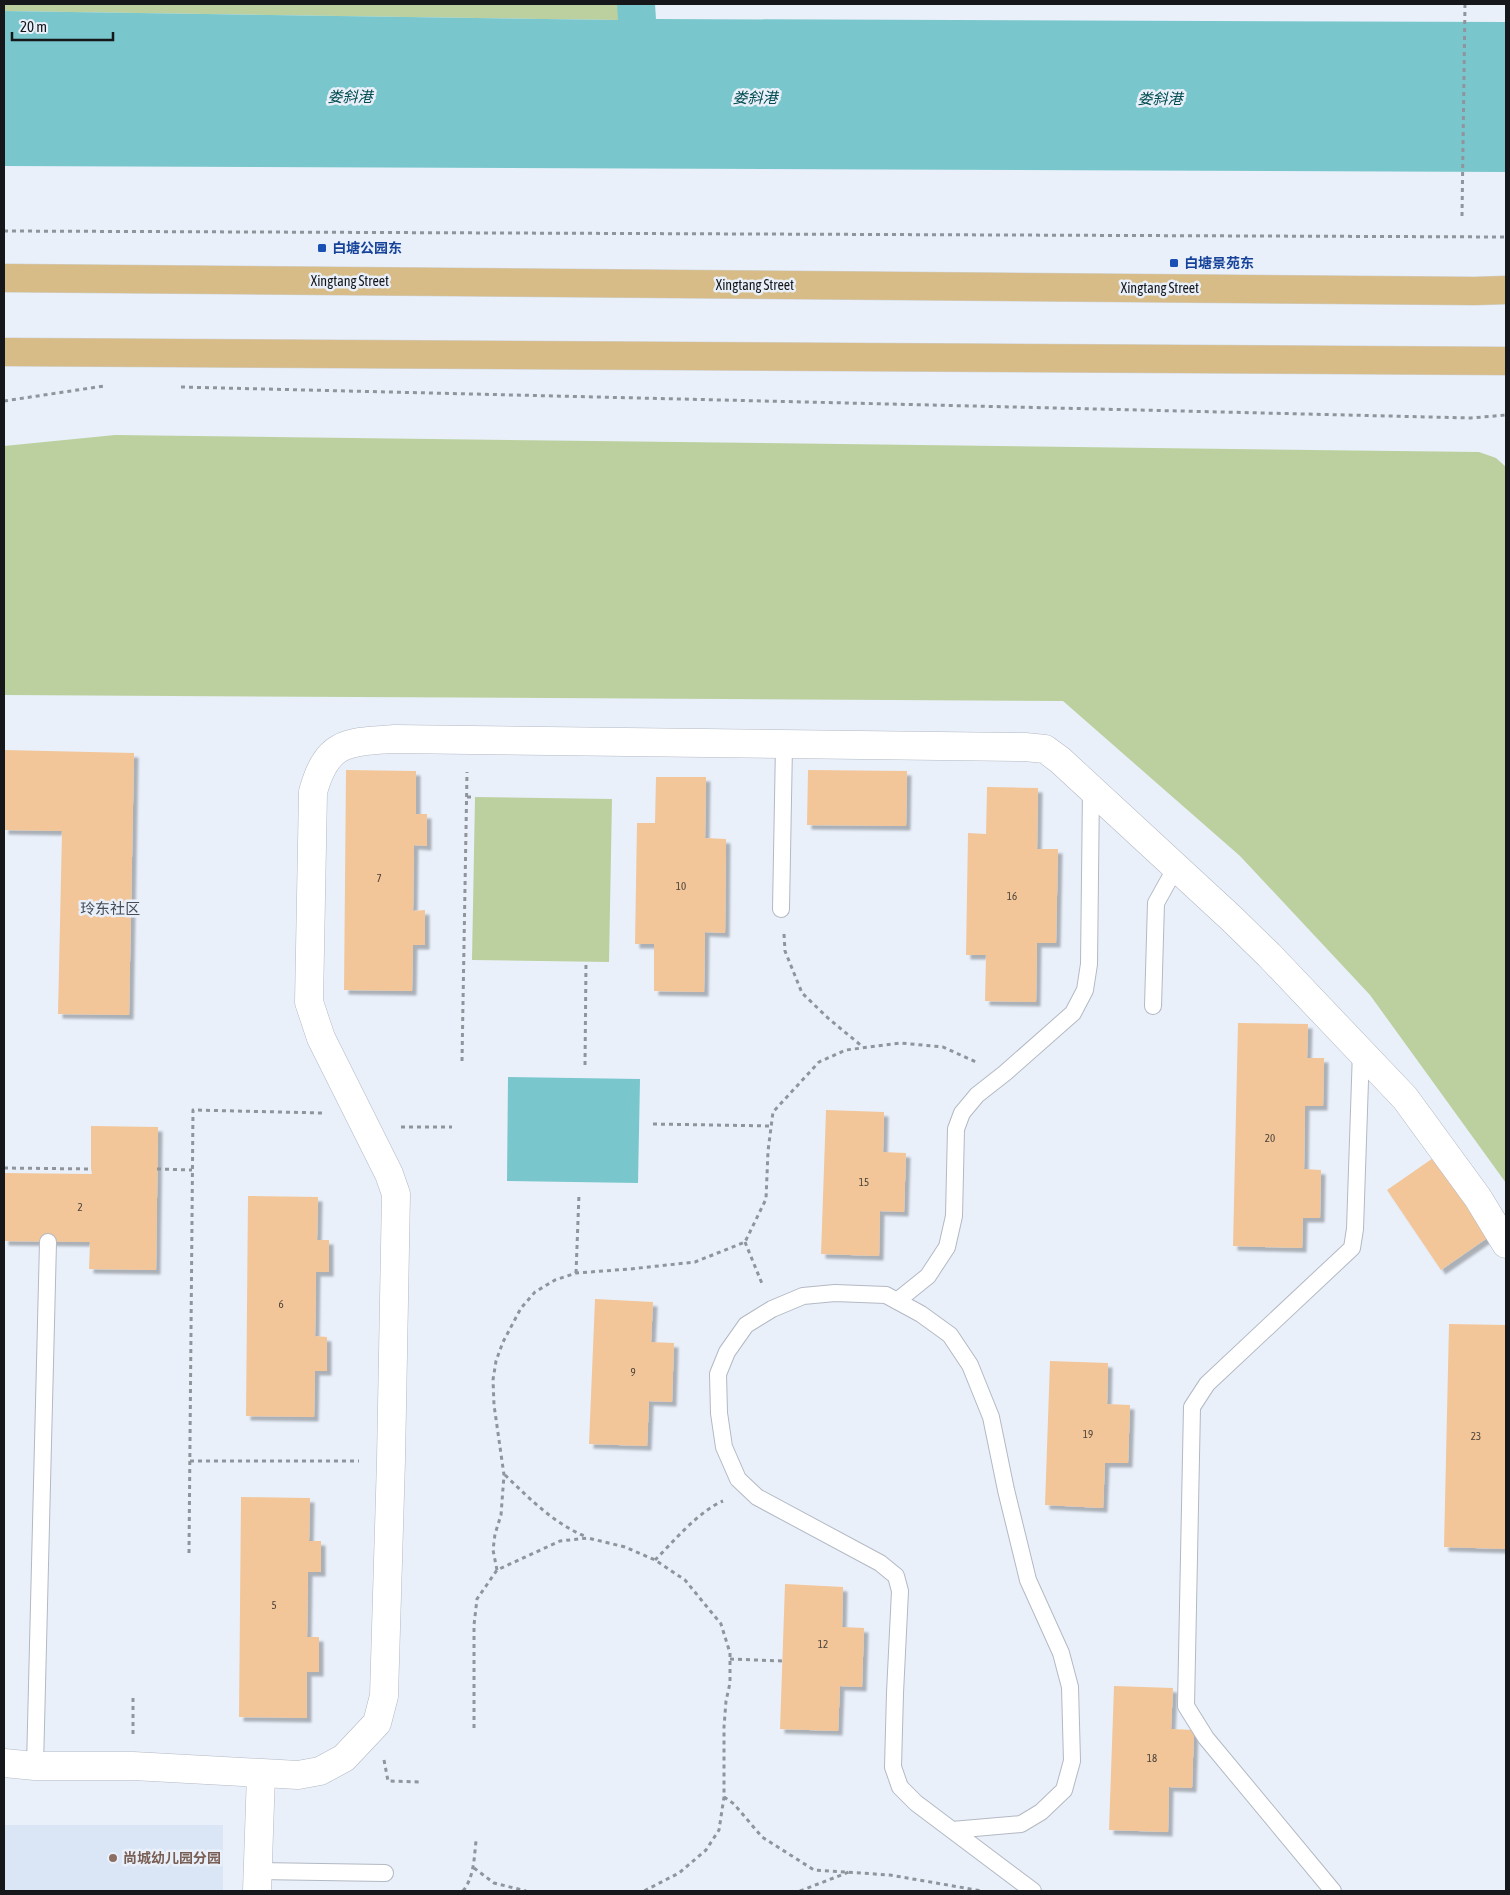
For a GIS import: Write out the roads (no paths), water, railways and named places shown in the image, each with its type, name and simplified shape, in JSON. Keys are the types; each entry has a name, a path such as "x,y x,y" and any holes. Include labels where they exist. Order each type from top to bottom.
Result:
{"main road":[{"name":"Xingtang Street","path":"4,278 1506,290"},
{"path":"4,352 1506,361"}],"street":[{"path":"4,1763 35,1766 132,1766 298,1775 320,1771 344,1758 376,1723 384,1696 396,1194 389,1174 321,1038 309,1002 313,792 318,772 330,754 348,744 394,739 1025,747 1044,749 1060,760 1176,866 1269,955 1405,1098 1478,1198 1506,1244"},
{"path":"4,1748 35,1766"},
{"path":"4,1779 35,1766"},
{"path":"258,1881 261,1774"}],"lane":[{"path":"781,909 784,745"},
{"path":"898,1301 928,1276 947,1247 954,1216 956,1130 962,1113 977,1095 1073,1013 1085,990 1089,964 1091,789"},
{"path":"1153,1006 1156,903 1176,866"},
{"path":"1333,1891 1206,1738 1186,1706 1192,1407 1208,1384 1352,1248 1355,1229 1361,1052"},
{"path":"35,1766 48,1242"},
{"path":"952,1830 1021,1824 1041,1812 1064,1790 1072,1761 1070,1687 1061,1653 1028,1580 1006,1490 991,1417 970,1365 950,1335 921,1314 886,1294 834,1293 803,1296 772,1308 746,1326 727,1352 718,1374 719,1414 724,1447 738,1478 757,1497 880,1563 896,1576 900,1591 893,1767 900,1787 916,1803 1033,1891"},
{"path":"258,1881 385,1873"}],"water":[{"name":"娄斜港","path":"617,4 655,4 656,19 1506,22 1506,172 4,166 4,11 618,20"},
{"path":"508,1077 640,1079 638,1183 507,1181"}],"place":[{"name":"白塘公园东","path":"322,248"},
{"name":"白塘景苑东","path":"1174,263"},
{"name":"尚城幼儿园分园","path":"113,1858"}],"district":[{"name":"玲东社区","path":"110,909"}]}
